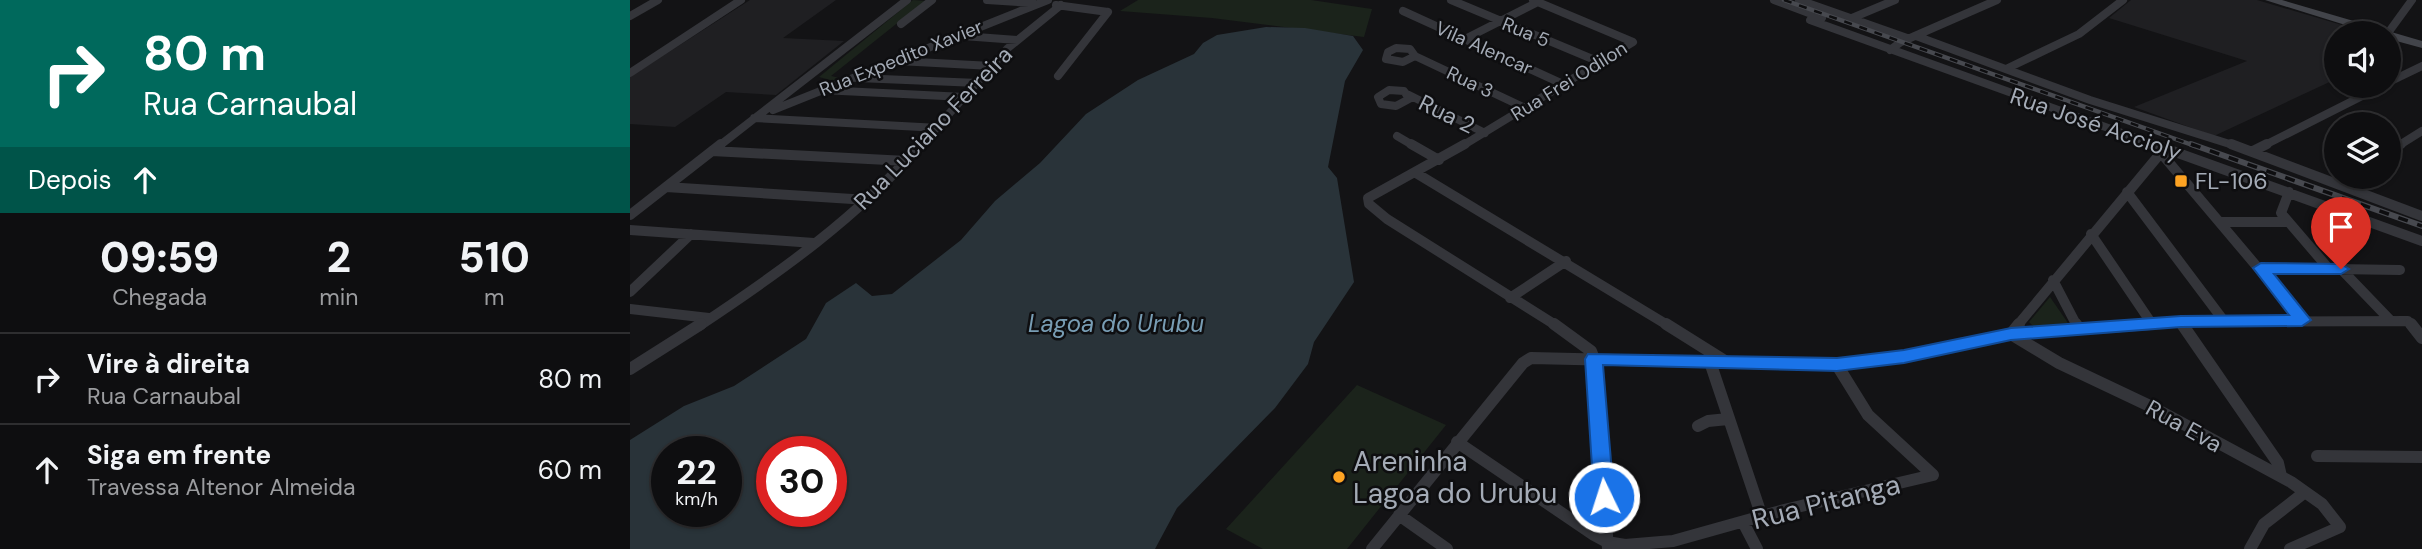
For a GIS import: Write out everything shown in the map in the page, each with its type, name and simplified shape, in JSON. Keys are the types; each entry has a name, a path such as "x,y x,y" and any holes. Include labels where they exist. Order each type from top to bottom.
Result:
{"main road":[{"path":"2270,0 2341,21"},
{"path":"2401,38 2422,45"}],"street":[{"path":"630,16 658,0"},
{"path":"632,70 741,0"},
{"path":"630,215 907,0"},
{"path":"901,24 932,0"},
{"path":"987,0 1044,2 1108,12 1058,76"},
{"name":"Rua 5","path":"1451,0 1602,63"},
{"path":"1774,0 1893,48 1997,0"},
{"name":"Rua José Accioly","path":"1799,0 2008,68 2090,100 2324,174"},
{"path":"1852,18 1895,0"},
{"path":"2008,68 2079,34 2123,0"},
{"path":"2398,21 2412,0"},
{"name":"Rua Frei Odilon","path":"1463,40 1535,1 1633,42 1439,160 1368,198 1369,204 1387,219 1573,336 1591,351 1594,359"},
{"name":"Rua Expedito Xavier","path":"754,118 1044,2"},
{"name":"Rua Luciano Ferreira","path":"630,369 785,268 867,200 939,128 1017,40 1061,5"},
{"name":"Vila Alencar","path":"1403,11 1565,85"},
{"name":"Rua José Accioly","path":"1810,20 1893,48 2163,151 2289,192 2422,241"},
{"path":"956,36 1017,40"},
{"name":"Rua 3","path":"1415,56 1525,108"},
{"path":"895,61 992,66"},
{"path":"2401,76 2422,65"},
{"path":"852,78 978,83"},
{"path":"806,80 820,90 965,97"},
{"name":"Rua 2","path":"1409,95 1485,132"},
{"path":"2253,151 2358,98"},
{"path":"754,118 939,128"},
{"path":"2401,144 2422,131"},
{"path":"1397,136 1439,160"},
{"path":"712,151 907,161"},
{"path":"2011,334 2091,234 2163,151 2302,320"},
{"path":"1416,173 1566,261 1727,362"},
{"path":"666,187 867,200"},
{"name":"Rua José Accioly","path":"2363,189 2422,216"},
{"path":"2127,191 2224,321"},
{"path":"2289,192 2281,213 2287,222 2392,321"},
{"path":"2220,222 2287,222"},
{"path":"630,230 814,243"},
{"path":"630,292 691,234"},
{"path":"2091,234 2151,324"},
{"path":"1510,298 1566,261"},
{"path":"2261,268 2400,270"},
{"path":"2053,280 2079,329"},
{"path":"630,309 709,318"},
{"path":"1372,549 1457,442 1523,363 1531,358 1837,365 1904,356 2011,334 2224,321 2408,321 2422,338"},
{"path":"2181,322 2277,463 2281,476"},
{"name":"Rua Eva","path":"2011,334 2076,373 2146,404 2226,450 2281,476 2335,516 2340,527 2290,549"},
{"path":"1594,359 1607,546"},
{"path":"1710,362 1762,517"},
{"name":"Rua Pitanga","path":"1457,442 1607,546 1644,546 1933,475 1868,415 1837,365"},
{"path":"1698,426 1708,421 1728,419"},
{"path":"2317,456 2422,457"},
{"path":"2250,549 2252,539 2261,527 2305,492"},
{"path":"1399,515 1447,549"},
{"path":"1743,522 1757,549"}],"shaded area":[{"path":"750,0 836,0 783,38 844,41 776,95 726,92 675,127 630,124 630,77"},
{"path":"913,0 925,1 831,76 840,78 834,81 819,77"},
{"path":"1138,0 1311,0 1372,9 1364,37 1212,18 1120,11"},
{"path":"2131,0 2257,0 2328,21 2324,21 2324,85 2214,136 2134,107 2247,61 2109,18"},
{"path":"2050,297 2068,323 2033,326 2029,322"},
{"name":"Areninha Lagoa do Urubu","path":"1357,385 1446,425 1347,549 1263,549 1226,529"}],"water":[{"name":"Lagoa do Urubu","path":"1266,27 1305,28 1353,36 1363,50 1345,81 1328,167 1337,178 1354,282 1314,342 1308,364 1275,408 1177,508 1155,549 630,549 630,440 684,406 734,386 806,339 826,303 856,283 872,296 892,294 961,240 995,201 1040,163 1086,114 1138,80 1194,54 1203,43 1217,35"}],"railway":[{"path":"1784,0 2195,146"},
{"path":"2191,144 2422,226"}],"place":[{"name":"FL-106","path":"2181,181"},
{"name":"Areninha Lagoa do Urubu","path":"1339,477"}],"route":[{"path":"1604,497 1594,359 1837,365 1904,356 2011,334 2181,322 2302,320 2261,268 2341,269"}]}
